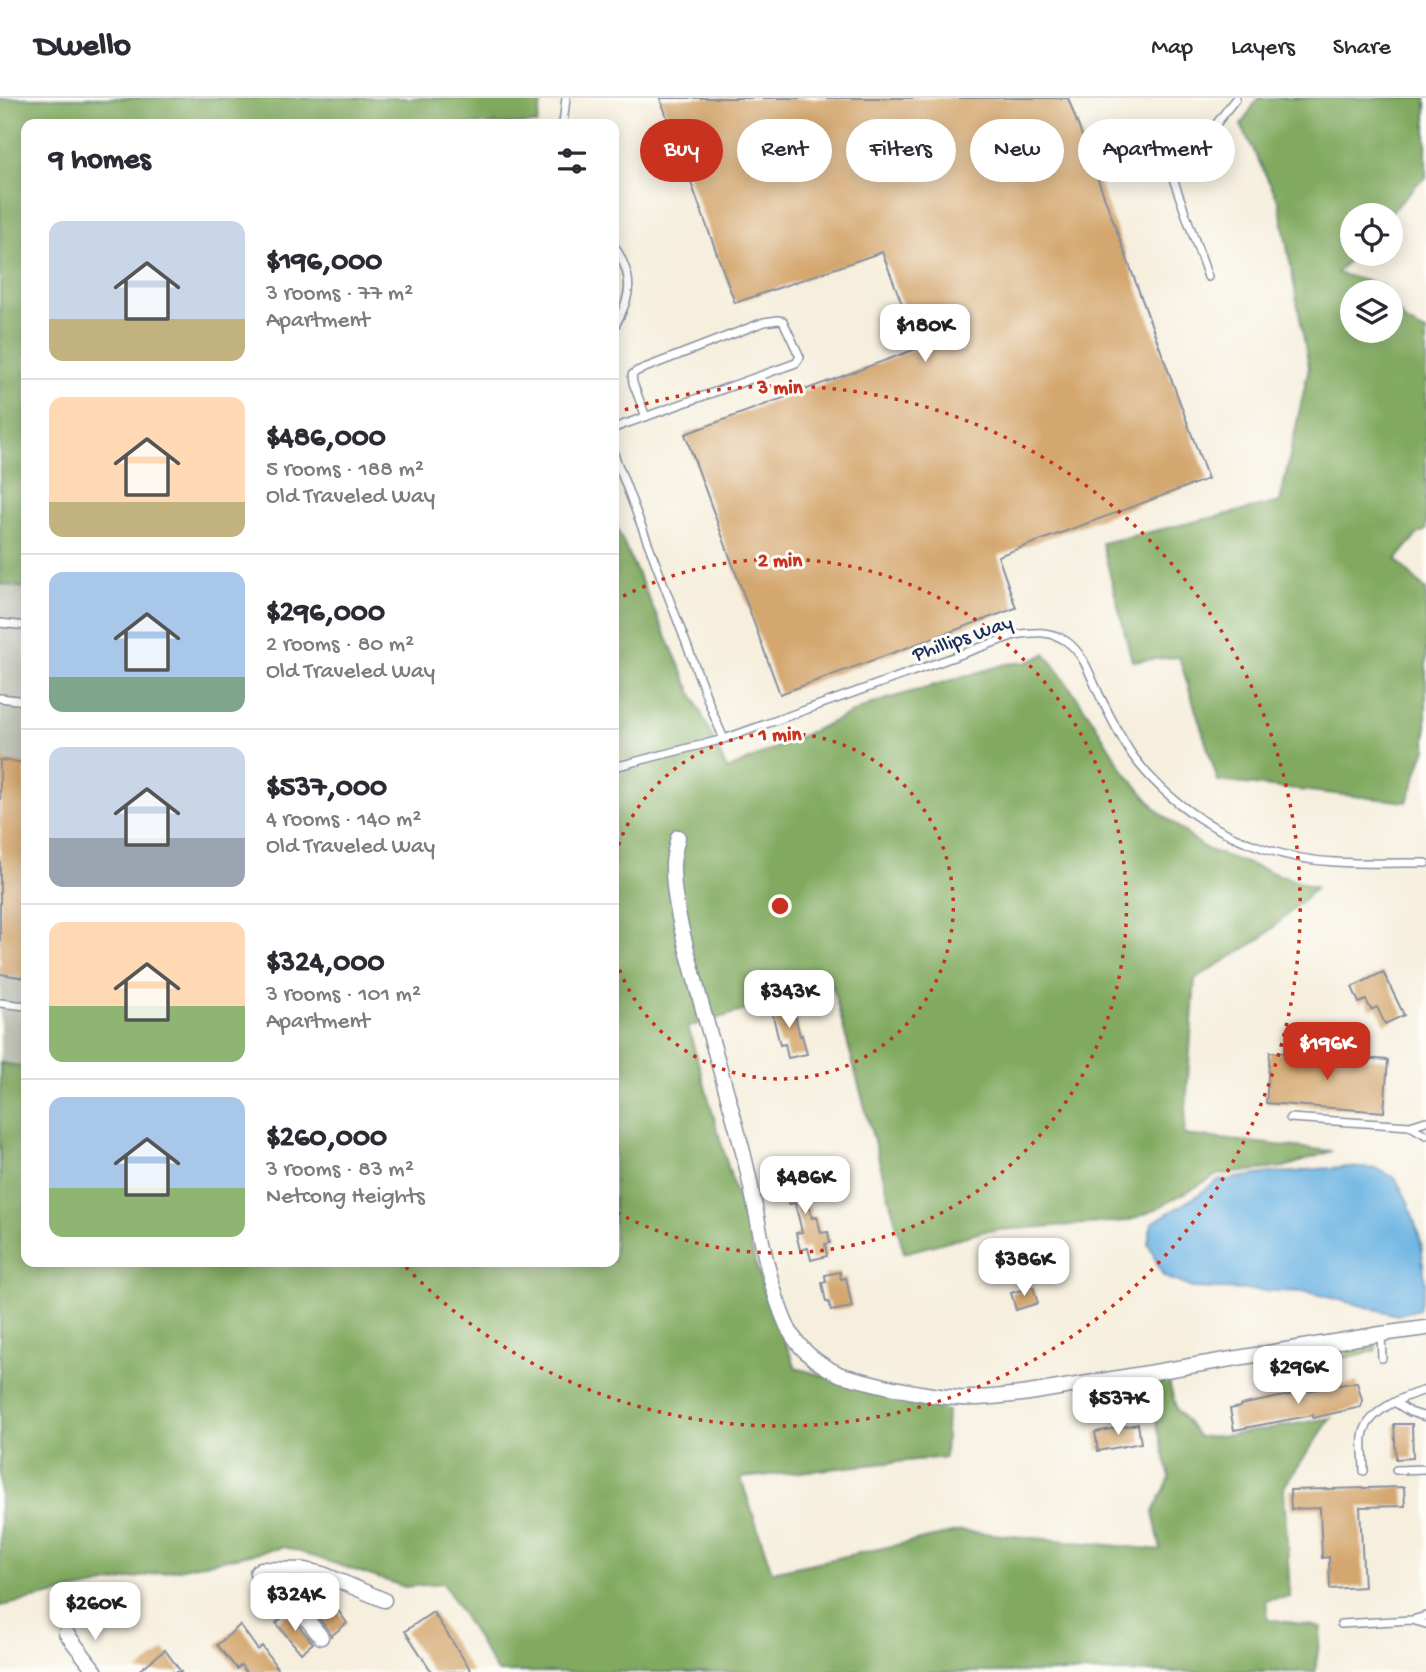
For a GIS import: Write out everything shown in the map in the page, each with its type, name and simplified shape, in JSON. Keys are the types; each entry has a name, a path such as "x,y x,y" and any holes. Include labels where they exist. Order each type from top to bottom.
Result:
{"street":[{"path":"678,836 673,862 676,901 744,1157 777,1299 795,1339 811,1356 830,1370 841,1375 922,1393 978,1398 1029,1393 1426,1328"},
{"path":"321,1637 294,1606 267,1588 259,1579 257,1573 261,1569 305,1570 323,1574 384,1600"},
{"path":"66,1633 96,1672"}],"lane":[{"path":"564,119 566,98"},
{"path":"1221,119 1236,98"},
{"path":"1174,182 1208,277"},
{"path":"619,255 629,283 625,306 619,318"},
{"path":"619,426 646,417 796,363 800,357 783,321 764,322 637,371 632,375 633,383 646,417"},
{"path":"619,467 724,739"},
{"path":"0,623 21,625"},
{"name":"Phillips Way","path":"619,766 724,739 1015,635 1046,633 1068,642 1079,653 1132,755 1153,780 1196,816 1248,843 1299,857 1332,862 1426,863"},
{"path":"0,698 21,700"},
{"path":"0,1003 21,1005"},
{"path":"1290,1118 1410,1126 1426,1121"},
{"path":"1410,1126 1426,1135"},
{"path":"1381,1334 1382,1358"},
{"path":"1277,1352 1282,1377"},
{"path":"1364,1471 1363,1435 1371,1418 1385,1407 1426,1390"},
{"path":"1396,1403 1410,1412 1426,1417"},
{"path":"1396,1470 1426,1469"},
{"path":"1340,1623 1412,1620 1426,1616"},
{"path":"1412,1620 1426,1624"}],"shaded area":[{"path":"0,584 21,587 21,1066 0,1063"}],"green space":[{"path":"0,98 542,98 538,119 21,119 21,587 0,584"},
{"path":"1258,98 1426,98 1426,178 1400,203 1340,203 1340,266 1343,266 1337,273 1363,280 1340,280 1340,343 1403,343 1403,318 1406,322 1426,332 1426,530 1417,535 1396,560 1426,590 1426,748 1407,802 1218,781 1179,657 1132,661 1102,543 1280,502 1309,367 1279,202 1241,125"},
{"path":"619,533 727,770 874,703 1006,664 1028,662 1046,654 1092,719 1123,770 1159,812 1206,849 1316,888 1262,938 1195,979 1184,1135 1332,1151 1285,1167 1217,1175 1152,1211 1128,1221 985,1231 904,1253 832,985 688,1027 766,1299 796,1368 947,1411 945,1457 741,1478 772,1572 961,1531 1161,1550 1153,1512 1170,1478 1148,1389 1168,1380 1177,1410 1199,1437 1230,1435 1331,1418 1284,1487 1290,1597 1266,1600 1268,1619 1321,1627 1315,1672 497,1672 443,1583 405,1587 285,1547 0,1606 0,1063 21,1066 21,1267 619,1267"},
{"path":"1372,1344 1376,1346 1374,1351 1305,1366 1288,1361 1290,1358"}],"water":[{"path":"1344,1167 1378,1169 1396,1179 1408,1202 1421,1242 1425,1284 1419,1309 1397,1315 1306,1292 1192,1288 1163,1276 1148,1243 1152,1223 1217,1181"}],"building":[{"path":"660,98 1068,98 1078,125 1078,182 1099,182 1208,479 998,556 1016,608 780,694 685,434 919,348 882,252 735,303 691,182 723,182 723,119 668,119"},
{"path":"0,760 21,762 21,977 0,974"},
{"path":"1383,972 1404,1015 1385,1024 1377,1007 1371,1010 1366,1000 1359,1003 1352,987"},
{"path":"792,1003 807,1054 788,1058 785,1044 780,1045 771,1008"},
{"path":"1270,1052 1388,1060 1384,1112 1266,1103"},
{"path":"799,1167 812,1218 817,1217 821,1233 828,1232 830,1243 825,1244 827,1256 811,1260 808,1248 800,1250 796,1233 802,1232 795,1203 789,1204 781,1171"},
{"path":"840,1272 841,1279 846,1278 852,1307 831,1311 822,1283 826,1282 825,1275"},
{"path":"1033,1287 1038,1303 1016,1310 1011,1293"},
{"path":"1357,1382 1361,1407 1313,1418 1313,1415 1234,1430 1230,1409 1240,1405"},
{"path":"1138,1424 1141,1443 1098,1451 1095,1432"},
{"path":"1394,1424 1412,1424 1413,1458 1396,1459"},
{"path":"1404,1487 1405,1506 1360,1507 1364,1587 1330,1589 1329,1557 1322,1558 1320,1508 1291,1509 1290,1490"},
{"path":"318,1590 323,1598 327,1595 347,1623 331,1636 304,1601"},
{"path":"433,1612 472,1672 432,1672 405,1631"},
{"path":"288,1613 313,1643 301,1653 276,1623"},
{"path":"240,1625 258,1650 262,1646 280,1672 246,1672 241,1665 237,1669 217,1645"},
{"path":"165,1650 181,1672 137,1672"}]}
